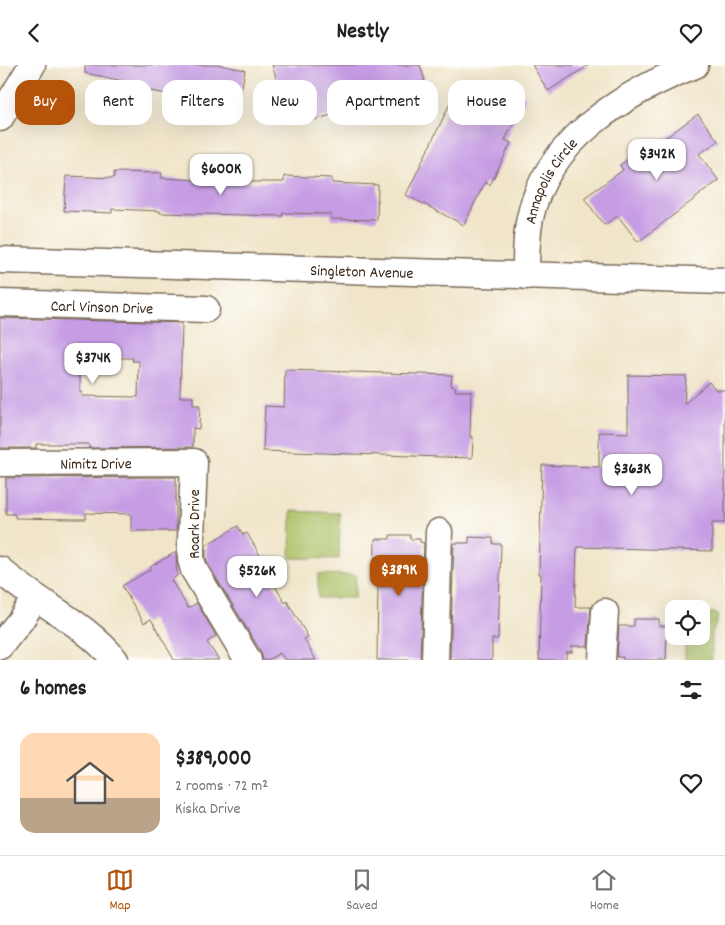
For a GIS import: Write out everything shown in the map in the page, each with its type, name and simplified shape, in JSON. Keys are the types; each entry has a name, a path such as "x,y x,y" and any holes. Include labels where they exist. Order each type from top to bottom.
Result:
{"street":[{"path":"0,118 32,65"},
{"name":"Annapolis Circle","path":"526,276 527,238 530,217 537,194 548,172 564,151 584,130 638,92 668,75 695,65"},
{"name":"Singleton Avenue","path":"0,260 725,281"},
{"name":"Carl Vinson Drive","path":"0,303 206,309"},
{"name":"Nimitz Drive","path":"0,463 194,462"},
{"name":"Roark Drive","path":"194,462 191,539 192,565 248,660"},
{"path":"435,660 439,532"},
{"path":"0,570 35,597 80,626 106,649 115,660"},
{"path":"0,646 20,621 35,597"},
{"path":"602,660 605,611"}],"green space":[{"path":"291,511 340,513 339,559 290,558"},
{"path":"318,574 356,575 355,598 318,598"},
{"path":"710,613 716,613 718,618 712,633 712,660 685,660 685,645 710,645"}],"building":[{"path":"85,65 220,65 245,70 243,81 162,80 162,93 152,91 152,80 118,80 85,73"},
{"path":"272,65 420,65 425,80 327,80 327,116 317,119 317,80 277,80"},
{"path":"532,65 589,65 548,91"},
{"path":"448,108 448,125 512,125 505,140 511,143 490,185 485,182 464,225 406,195"},
{"path":"698,114 718,141 699,154 719,181 700,193 638,242 618,216 604,225 584,198 623,170 620,165 658,138 661,141"},
{"path":"114,172 162,173 161,178 236,182 284,182 284,176 332,178 332,183 378,185 377,220 331,219 331,214 283,213 283,216 160,213 160,211 112,209 112,213 64,211 66,176 114,178"},
{"path":"0,318 182,323 180,397 193,397 193,405 200,405 199,429 193,428 193,447 89,448 89,444 36,444 36,448 0,448","holes":["133,358 132,361 139,361 138,397 82,396 82,392 80,392 80,359"]},
{"path":"285,370 452,375 451,386 456,387 455,391 471,391 470,437 473,437 472,458 263,451 265,406 284,407"},
{"path":"628,375 686,376 684,404 709,382 716,390 725,390 725,523 712,523 712,551 577,547 575,607 591,607 588,646 572,646 572,652 566,652 566,660 539,660 542,465 599,467 599,432 628,433"},
{"path":"176,477 176,531 131,531 131,514 86,513 86,519 74,519 15,518 15,514 6,514 6,478"},
{"path":"238,526 243,535 247,533 261,557 259,559 308,637 304,639 316,660 285,660 280,653 268,660 263,660 261,652 208,564 206,557 206,545"},
{"path":"390,535 410,535 410,539 420,539 420,542 424,543 420,660 377,660 378,582 374,582 375,539 390,539"},
{"path":"469,537 493,538 493,544 501,544 498,639 492,639 492,660 450,660 454,543 469,543"},
{"path":"176,552 177,576 171,580 188,608 197,603 216,636 207,642 219,660 174,660 151,619 144,623 122,586"},
{"path":"634,619 659,619 659,626 665,626 666,660 623,660 623,657 617,657 619,626 634,626"}]}
